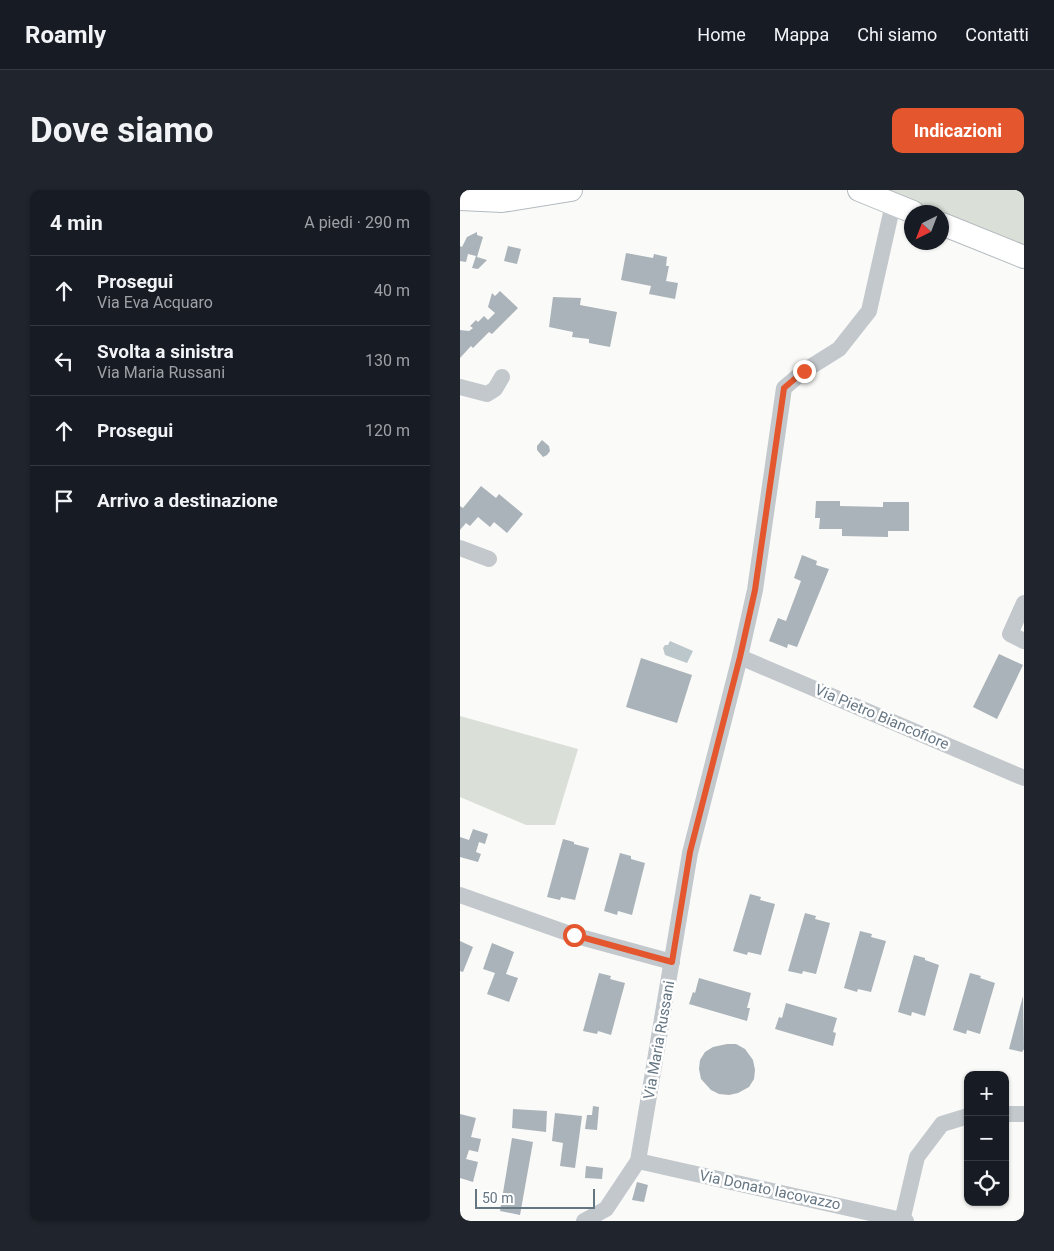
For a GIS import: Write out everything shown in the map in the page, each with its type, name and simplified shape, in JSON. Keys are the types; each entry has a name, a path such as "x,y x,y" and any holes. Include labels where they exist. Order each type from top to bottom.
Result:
{"street":[{"path":"460,199 502,201 571,190"},
{"path":"859,190 903,208"},
{"name":"Via Maria Russani","path":"638,1161 690,852 740,657 755,590 784,388 804,371 839,349 869,311 903,208"},
{"path":"949,227 1024,257"},
{"path":"460,388 487,394 495,389 502,377"},
{"path":"460,548 489,559"},
{"path":"1024,603 1010,634 1024,641"},
{"name":"Via Pietro Biancofiore","path":"740,657 1024,778"},
{"path":"460,895 574,935 672,962"},
{"path":"1009,1114 1024,1114"},
{"path":"903,1220 916,1157 942,1124 964,1117"},
{"path":"584,1221 606,1209 638,1161"},
{"name":"Via Donato Iacovazzo","path":"638,1161 903,1220"}],"shaded area":[{"path":"879,190 1024,190 1024,246 949,217 949,205 919,205"},
{"path":"670,641 693,651 687,663 665,655 663,648"},
{"path":"460,716 578,749 555,825 526,825 460,797"}],"building":[{"path":"477,232 477,235 483,237 477,257 487,260 478,269 472,268 476,256 468,254 466,262 460,261 460,246 462,247 467,237"},
{"path":"508,246 521,249 517,264 504,261"},
{"path":"626,253 653,258 654,254 667,257 666,266 669,266 666,281 678,283 675,299 649,294 651,286 621,280"},
{"path":"500,291 518,308 492,334 489,332 473,348 471,346 460,358 460,330 469,331 473,328 470,326 476,320 478,322 484,316 488,320 495,313 488,307 492,293 495,296"},
{"path":"553,297 581,298 580,305 617,312 610,347 589,343 589,339 572,337 573,332 549,327"},
{"path":"542,440 549,446 550,451 543,457 537,450 537,446"},
{"path":"481,486 496,498 499,494 523,514 507,533 494,522 490,527 478,517 470,526 466,523 460,530 460,506 463,508"},
{"path":"816,501 840,501 840,506 883,507 883,502 909,502 909,531 888,531 888,537 842,536 842,529 819,529 820,518 815,518"},
{"path":"802,555 817,561 816,565 829,569 797,647 788,644 787,648 769,641 778,618 786,621 801,581 794,578"},
{"path":"999,654 1023,665 997,719 973,707"},
{"path":"641,658 692,675 677,723 626,707"},
{"path":"473,829 488,834 485,844 479,842 476,852 481,854 478,862 460,857 460,837 469,840"},
{"path":"563,839 589,848 575,900 561,897 560,900 547,897"},
{"path":"620,853 645,863 632,915 618,911 617,915 604,911"},
{"path":"750,894 761,897 760,900 775,904 761,955 748,952 747,955 733,951"},
{"path":"805,913 816,916 815,919 830,923 816,974 803,971 802,974 788,971"},
{"path":"860,931 872,934 871,937 886,941 871,992 858,989 857,992 844,988"},
{"path":"460,941 473,947 463,972 460,971"},
{"path":"492,943 514,952 506,974 518,978 509,1002 487,994 495,973 483,969"},
{"path":"914,955 939,965 925,1016 912,1012 911,1016 898,1012"},
{"path":"599,973 611,976 610,979 625,983 611,1035 598,1031 597,1034 583,1031"},
{"path":"970,973 995,983 980,1034 967,1030 966,1034 953,1030"},
{"path":"699,978 751,993 747,1008 750,1008 747,1021 689,1004 693,992 695,993"},
{"path":"1023,996 1024,1049 1022,1052 1009,1049"},
{"path":"786,1003 837,1018 833,1032 836,1033 833,1046 775,1029 779,1017 782,1018"},
{"path":"736,1044 745,1049 753,1060 755,1070 754,1079 749,1087 729,1095 719,1094 711,1090 701,1079 699,1069 700,1060 705,1052 713,1047"},
{"path":"593,1106 599,1107 597,1130 585,1129 587,1115 592,1115"},
{"path":"513,1109 547,1111 546,1132 512,1128"},
{"path":"555,1113 582,1116 575,1168 560,1166 563,1143 552,1141"},
{"path":"460,1114 476,1118 471,1137 481,1139 478,1152 469,1150 466,1159 478,1162 473,1182 460,1178"},
{"path":"512,1138 533,1142 520,1215 500,1211"},
{"path":"586,1166 603,1168 602,1179 585,1178"},
{"path":"637,1182 648,1185 644,1202 632,1200"}],"route":[{"path":"574,935 672,962 690,852 740,657 755,590 784,388 804,371"}]}
